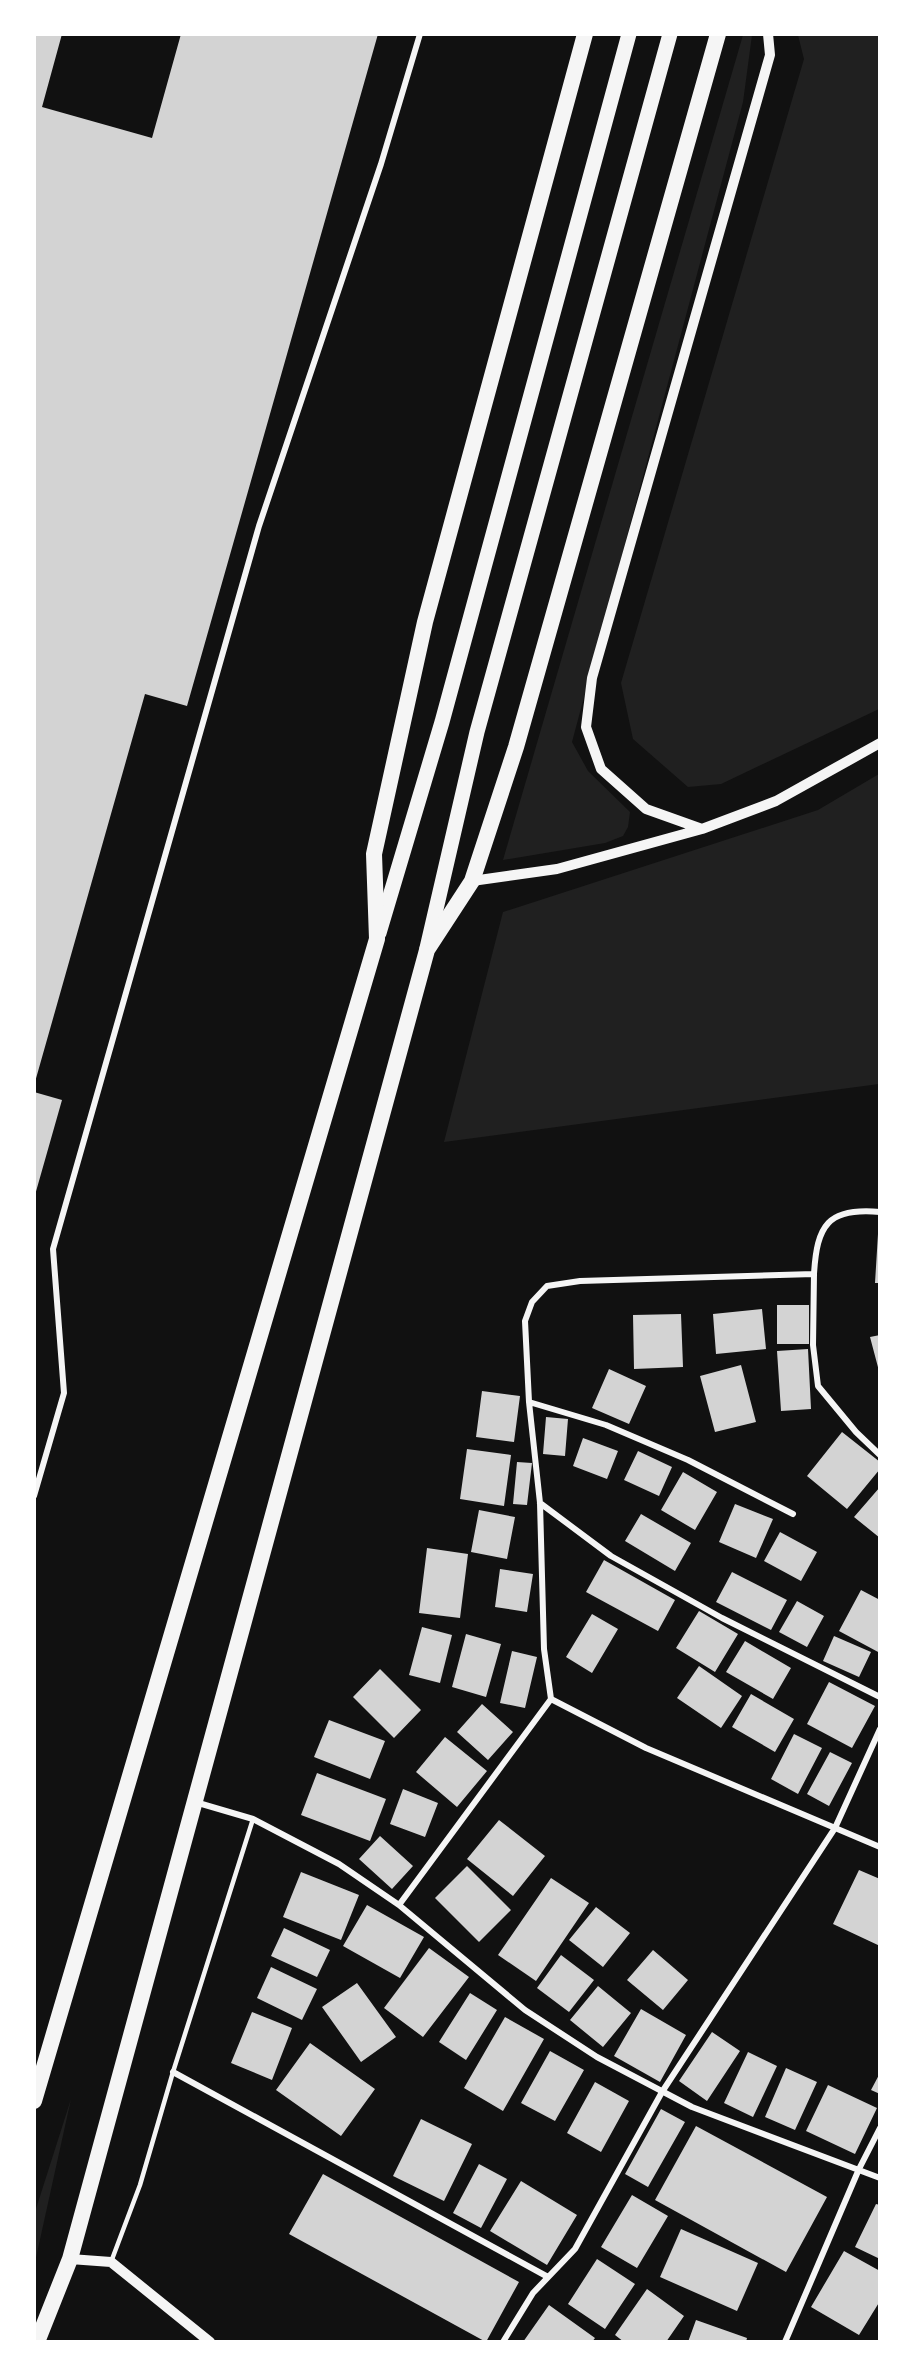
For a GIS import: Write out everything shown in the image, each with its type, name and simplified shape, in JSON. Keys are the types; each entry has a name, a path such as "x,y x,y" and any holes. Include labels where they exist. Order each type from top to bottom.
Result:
{"highway":[{"path":"34,2101 377,939 374,854 424,622 585,34"},
{"path":"38,2342 70,2259 427,950 472,881 516,747 718,34"}],"main road":[{"path":"377,939 442,722 629,34"},
{"path":"427,950 477,732 670,34"}],"street":[{"path":"34,1496 64,1393 53,1249 260,526 381,164 420,34"},
{"path":"702,829 646,809 601,769 586,727 592,678 770,55 768,34"},
{"path":"472,881 557,869 702,829 776,801 879,743"},
{"path":"879,1212 844,1213 829,1222 820,1233 814,1274 813,1345 818,1386 856,1432 879,1455"},
{"path":"399,1905 551,1699 544,1649 540,1503 529,1402 525,1321 532,1302 547,1286 580,1281 814,1274"},
{"path":"529,1402 606,1425 677,1455 793,1514"},
{"path":"540,1503 611,1556 722,1618 879,1696"},
{"path":"551,1699 646,1748 879,1847"},
{"path":"503,2342 532,2294 575,2248 662,2092 835,1828 879,1729"},
{"path":"194,1801 253,1819 339,1864 399,1905 525,2010 597,2057 692,2107 879,2178"},
{"path":"173,2072 548,2277"},
{"path":"785,2342 859,2169 879,2128"},
{"path":"70,2259 111,2262 210,2342"}],"lane":[{"path":"111,2262 140,2186 173,2072 253,1819"}],"shaded area":[{"path":"743,35 752,35 743,102 572,742 588,771 630,812 628,827 623,836 605,843 503,860"},
{"path":"798,35 879,35 879,709 721,784 688,787 633,739 621,683 804,59"},
{"path":"879,774 879,1084 444,1142 503,912 818,810"},
{"path":"71,2099 35,2262 35,2212"}],"building":[{"path":"34,34 62,34 42,107 152,138 181,34 378,34 187,706 145,694 35,1082"},
{"path":"34,1092 62,1100 35,1195 34,1195"},
{"path":"878,1234 880,1234 880,1283 875,1283"},
{"path":"777,1305 809,1305 809,1344 777,1344"},
{"path":"762,1309 766,1349 716,1354 713,1314"},
{"path":"681,1314 683,1367 634,1369 633,1315"},
{"path":"880,1335 880,1371 879,1371 870,1337"},
{"path":"808,1349 811,1409 781,1411 777,1351"},
{"path":"741,1365 756,1422 715,1432 700,1376"},
{"path":"609,1369 646,1386 629,1424 592,1408"},
{"path":"482,1391 520,1396 514,1442 476,1437"},
{"path":"546,1417 568,1419 565,1456 543,1454"},
{"path":"842,1432 880,1462 880,1469 847,1509 807,1476"},
{"path":"583,1438 618,1451 607,1479 573,1466"},
{"path":"467,1449 511,1455 504,1506 460,1499"},
{"path":"638,1451 672,1467 659,1496 624,1480"},
{"path":"517,1462 532,1463 527,1505 513,1504"},
{"path":"683,1472 717,1492 695,1530 661,1510"},
{"path":"880,1487 880,1538 854,1517"},
{"path":"735,1504 773,1519 756,1558 719,1542"},
{"path":"479,1510 515,1517 507,1559 471,1552"},
{"path":"641,1514 691,1543 675,1571 625,1541"},
{"path":"780,1532 817,1552 801,1581 764,1561"},
{"path":"427,1548 468,1554 460,1618 419,1613"},
{"path":"604,1560 675,1600 658,1631 586,1592"},
{"path":"500,1569 533,1574 527,1612 495,1607"},
{"path":"732,1572 787,1600 771,1630 716,1602"},
{"path":"861,1590 880,1600 880,1653 839,1631"},
{"path":"797,1601 824,1616 807,1647 779,1632"},
{"path":"699,1611 738,1634 715,1672 676,1648"},
{"path":"592,1614 618,1629 592,1673 566,1657"},
{"path":"422,1627 452,1635 440,1683 409,1675"},
{"path":"466,1634 501,1644 486,1697 452,1687"},
{"path":"834,1636 871,1652 859,1677 823,1661"},
{"path":"745,1641 791,1668 773,1699 726,1672"},
{"path":"512,1651 537,1657 525,1708 500,1703"},
{"path":"699,1666 742,1696 721,1728 677,1698"},
{"path":"380,1669 421,1710 394,1738 353,1697"},
{"path":"829,1682 875,1706 852,1748 807,1724"},
{"path":"751,1694 794,1719 775,1752 732,1727"},
{"path":"482,1704 513,1732 488,1760 457,1732"},
{"path":"329,1720 385,1741 370,1779 314,1757"},
{"path":"794,1734 822,1748 798,1794 771,1779"},
{"path":"445,1737 487,1771 457,1807 416,1772"},
{"path":"830,1752 852,1763 829,1806 807,1794"},
{"path":"317,1773 386,1799 370,1841 301,1815"},
{"path":"403,1789 438,1803 425,1837 390,1824"},
{"path":"499,1820 545,1856 513,1896 467,1859"},
{"path":"380,1836 413,1866 392,1889 359,1859"},
{"path":"467,1866 511,1910 479,1942 435,1898"},
{"path":"859,1870 880,1879 880,1946 833,1924"},
{"path":"301,1872 359,1895 341,1940 283,1917"},
{"path":"551,1878 589,1903 536,1981 498,1955"},
{"path":"367,1905 424,1937 400,1978 343,1946"},
{"path":"596,1907 630,1933 603,1967 569,1940"},
{"path":"284,1928 330,1950 317,1977 271,1956"},
{"path":"429,1948 469,1977 423,2037 384,2008"},
{"path":"653,1950 688,1980 663,2010 627,1980"},
{"path":"561,1955 594,1980 569,2012 537,1988"},
{"path":"271,1967 317,1989 302,2020 257,1998"},
{"path":"357,1983 396,2037 361,2062 322,2007"},
{"path":"598,1986 631,2013 603,2047 570,2020"},
{"path":"470,1993 497,2010 466,2060 439,2042"},
{"path":"641,2009 686,2035 660,2082 614,2056"},
{"path":"252,2012 292,2028 272,2080 231,2063"},
{"path":"505,2017 544,2039 503,2111 464,2088"},
{"path":"712,2032 740,2051 707,2101 679,2081"},
{"path":"310,2043 375,2089 341,2136 276,2090"},
{"path":"550,2051 584,2070 555,2121 521,2103"},
{"path":"748,2052 777,2066 753,2117 724,2103"},
{"path":"786,2068 817,2082 795,2130 765,2117"},
{"path":"880,2073 880,2094 871,2090"},
{"path":"595,2082 629,2101 601,2152 567,2133"},
{"path":"828,2085 877,2108 855,2154 806,2131"},
{"path":"661,2109 685,2122 648,2187 625,2174"},
{"path":"421,2119 472,2144 444,2201 393,2176"},
{"path":"696,2126 827,2197 786,2272 655,2200"},
{"path":"479,2164 507,2179 481,2228 453,2213"},
{"path":"323,2174 519,2282 486,2342 289,2234"},
{"path":"521,2181 577,2215 547,2265 490,2231"},
{"path":"632,2195 668,2216 637,2268 601,2247"},
{"path":"876,2204 880,2205 880,2259 855,2247"},
{"path":"681,2229 758,2263 737,2311 660,2277"},
{"path":"844,2251 880,2271 880,2301 859,2335 811,2307"},
{"path":"597,2259 635,2284 605,2329 568,2304"},
{"path":"647,2289 684,2316 666,2342 624,2342 615,2335"},
{"path":"549,2305 595,2338 592,2342 523,2342"},
{"path":"696,2320 747,2338 746,2342 688,2342"}]}
